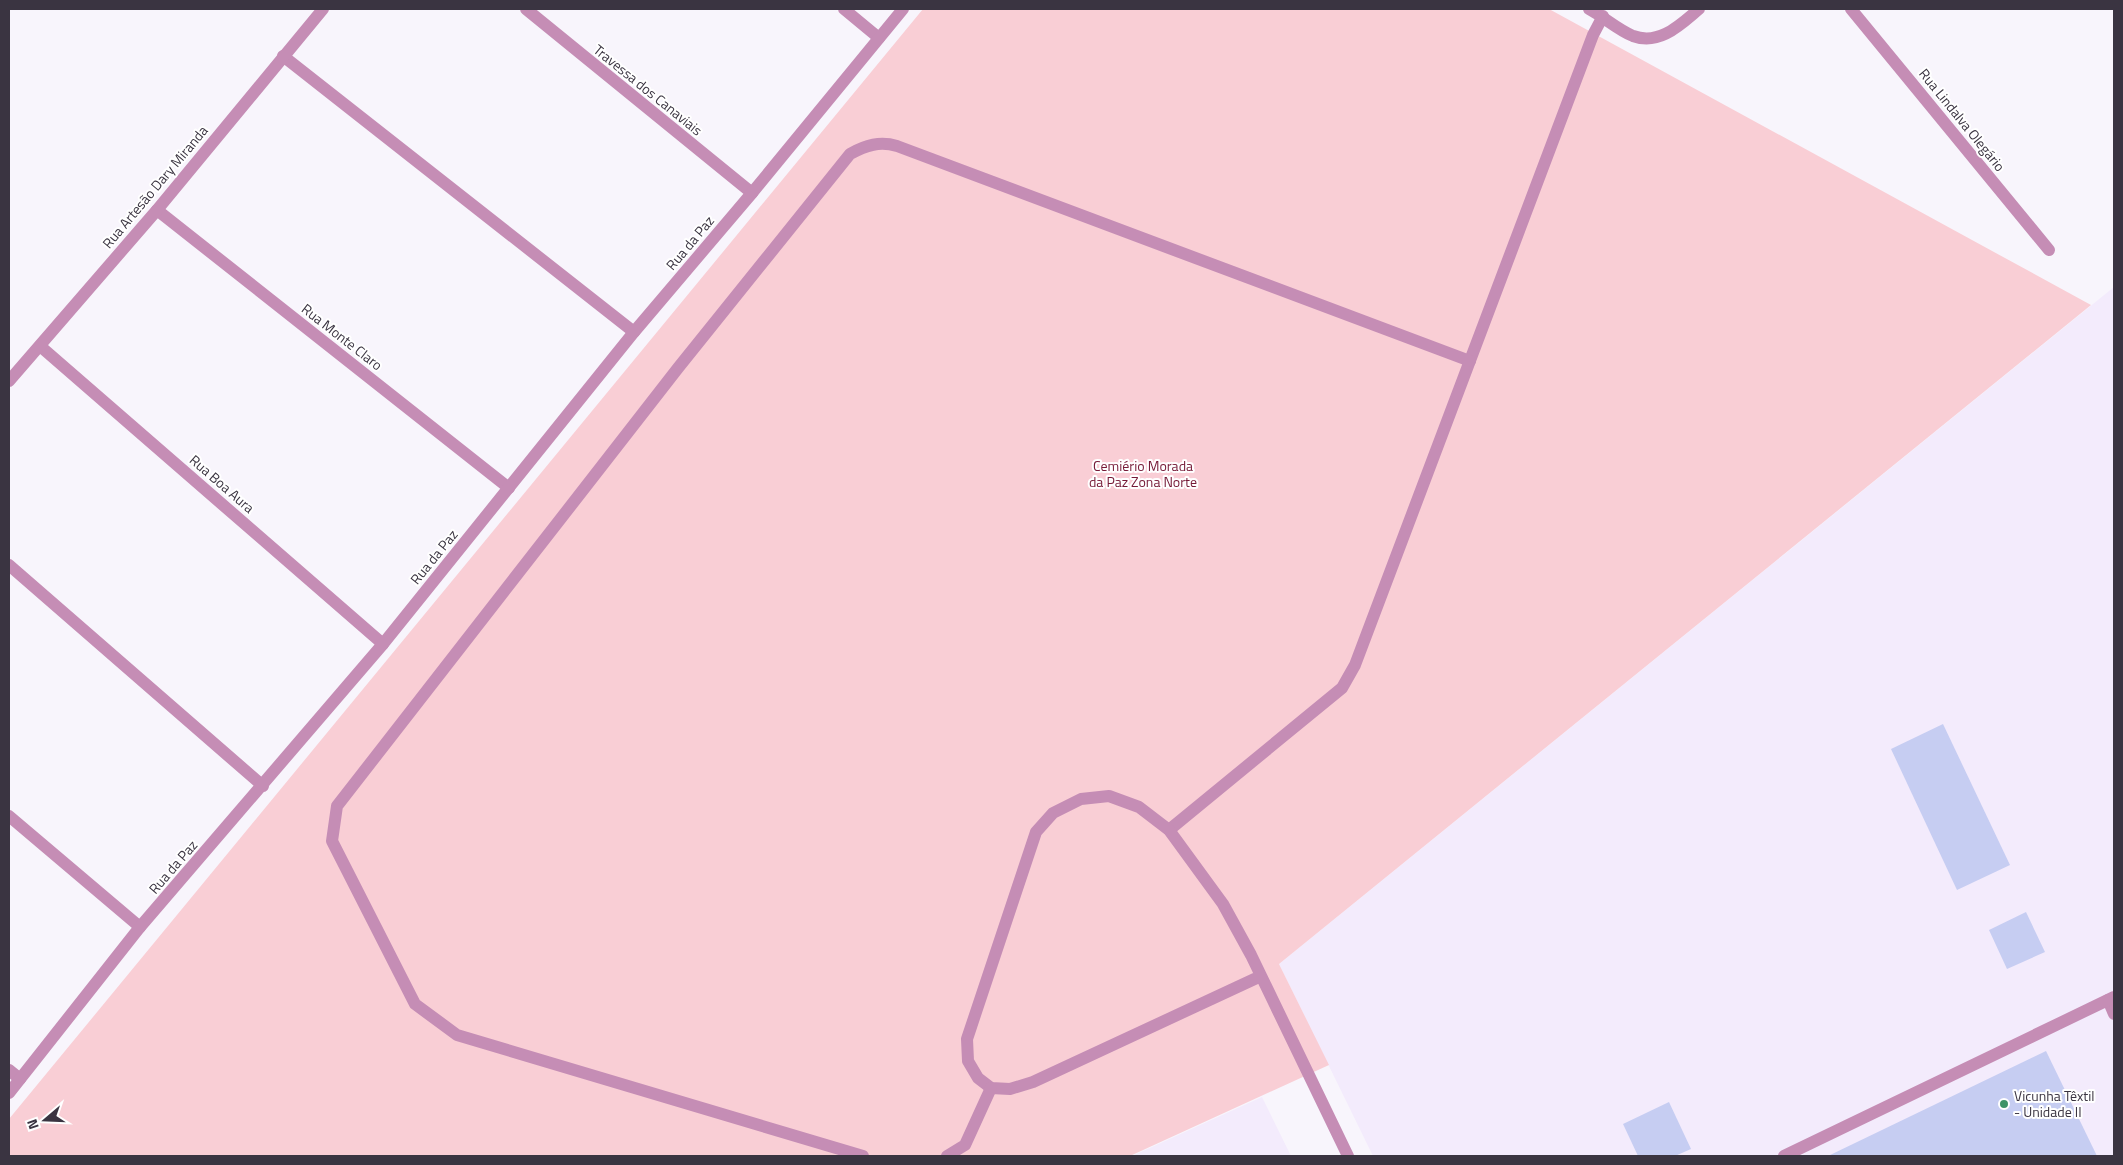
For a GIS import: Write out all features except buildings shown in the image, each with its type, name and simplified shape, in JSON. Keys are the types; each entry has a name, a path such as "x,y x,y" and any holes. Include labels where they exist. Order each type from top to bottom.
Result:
{"street":[{"name":"Rua Artesão Dary Miranda","path":"9,381 157,210 322,9"},
{"name":"Travessa dos Canaviais","path":"526,9 752,193"},
{"path":"844,9 880,38"},
{"name":"Rua da Paz","path":"9,1094 140,927 383,644 634,332 752,193 903,9"},
{"path":"1590,9 1634,36 1653,38 1672,31 1699,9"},
{"name":"Rua Lindalva Olegário","path":"1851,9 2049,250"},
{"path":"1169,830 1342,688 1355,665 1593,35 1603,16"},
{"path":"283,56 634,332"},
{"path":"863,1156 457,1035 415,1004 410,996 332,841 337,806 678,368 850,154 860,148 885,143 897,146 1470,361"},
{"name":"Rua Monte Claro","path":"157,210 509,488"},
{"name":"Rua Boa Aura","path":"40,346 383,644"},
{"path":"9,565 263,786"},
{"path":"1261,976 1032,1082 1010,1089 991,1088 978,1078 968,1061 967,1039 1036,832 1053,813 1081,799 1109,796 1140,807 1169,830 1223,904 1261,976 1348,1156"},
{"path":"9,816 140,927"},
{"path":"1784,1156 2111,999 2114,1014"},
{"path":"9,1070 20,1079"},
{"path":"947,1156 965,1145 991,1088"}],"shaded area":[{"path":"2114,287 2114,1156 1373,1156 1279,964"},
{"path":"1262,1097 1291,1156 1132,1156"}],"green space":[{"name":"Cemiério Morada da Paz Zona Norte","path":"923,9 1549,9 2091,305 1279,964 1329,1065 1130,1156 9,1156 9,1119"}],"place":[{"name":"Vicunha Têxtil - Unidade II","path":"2004,1104"}]}
